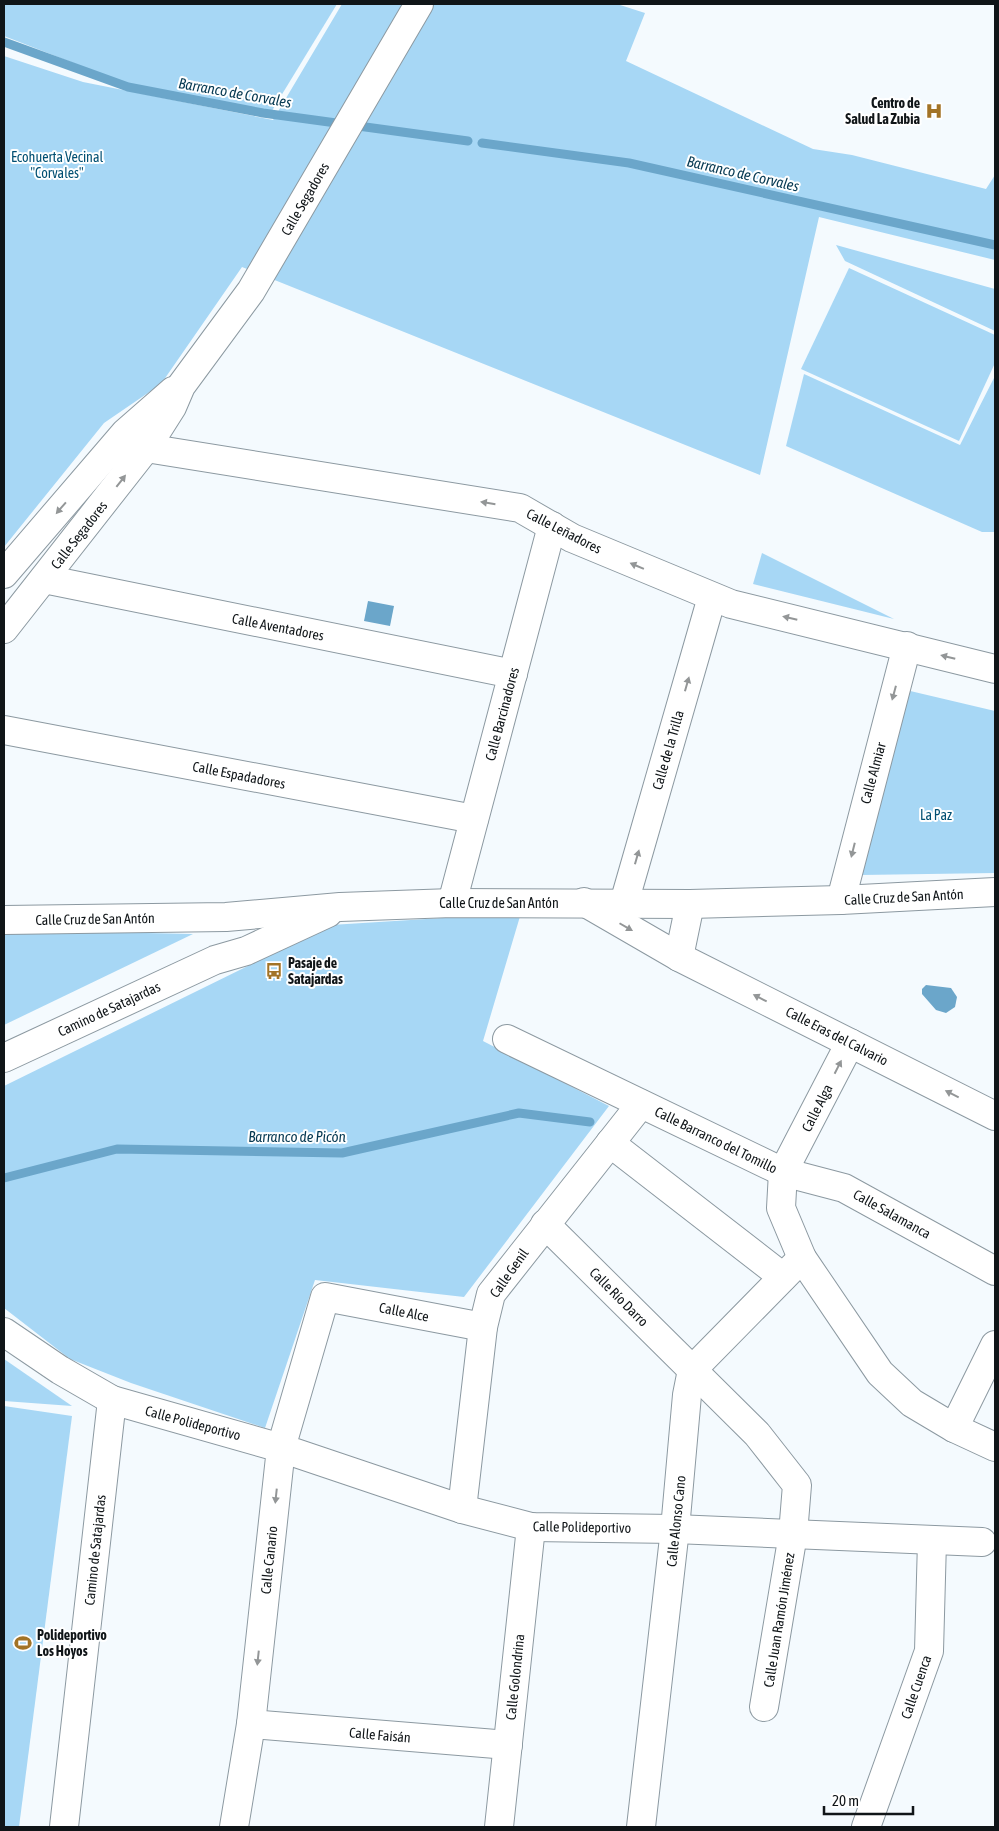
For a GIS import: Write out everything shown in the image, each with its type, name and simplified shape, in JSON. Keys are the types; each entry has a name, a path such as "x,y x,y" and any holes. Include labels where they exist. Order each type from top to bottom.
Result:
{"street":[{"name":"Calle Segadores","path":"4,629 44,579 162,399 181,386 255,284 419,4"},
{"name":"Calle Segadores","path":"4,574 136,441"},
{"name":"Calle Leñadores","path":"136,441 520,508 572,538 712,598 995,669"},
{"name":"Calle Barcinadores","path":"452,903 552,526"},
{"name":"Calle Aventadores","path":"44,579 512,674"},
{"name":"Calle de la Trilla","path":"624,903 712,598"},
{"name":"Calle Almiar","path":"840,900 907,646"},
{"name":"Calle Espadadores","path":"4,730 474,819"},
{"name":"Calle Cruz de San Antón","path":"4,920 226,917 340,907 452,903 584,902 690,904 840,900 995,892"},
{"name":"Calle Eras del Calvario","path":"584,902 679,957 995,1116"},
{"path":"679,957 690,904"},
{"name":"Camino de Satajardas","path":"4,1058 214,960 246,951 340,907"},
{"path":"246,951 254,929 254,914"},
{"path":"214,960 224,945 226,917"},
{"name":"Calle Barranco del Tomillo","path":"507,1039 783,1172 780,1208 793,1268"},
{"name":"Calle Alga","path":"783,1172 850,1043"},
{"name":"Calle Genil","path":"462,1509 483,1328 490,1294 641,1104"},
{"name":"Calle Barranco del Tomillo","path":"610,1143 793,1268 880,1373 912,1403 954,1428 995,1447"},
{"name":"Calle Salamanca","path":"783,1172 844,1188 995,1271"},
{"name":"Calle Río Darro","path":"545,1224 758,1434 797,1485 791,1527"},
{"path":"692,1370 793,1268"},
{"name":"Calle Alce","path":"325,1297 483,1328"},
{"name":"Calle Canario","path":"234,1827 251,1724 281,1448 325,1297"},
{"path":"4,1332 60,1370 112,1400"},
{"path":"954,1428 995,1345"},
{"name":"Calle Alonso Cano","path":"641,1827 676,1529 687,1395 692,1370"},
{"path":"706,1395 712,1396 754,1438 792,1490 791,1527 694,1514 703,1400 706,1395"},
{"name":"Camino de Satajardas","path":"64,1827 112,1400"},
{"name":"Calle Polideportivo","path":"112,1400 281,1448 462,1509 531,1527 676,1529 791,1527 932,1541 982,1542"},
{"name":"Calle Golondrina","path":"499,1827 531,1527"},
{"name":"Calle Juan Ramón Jiménez","path":"764,1706 791,1527"},
{"name":"Calle Cuenca","path":"866,1827 929,1651 932,1541"},
{"name":"Calle Faisán","path":"251,1724 508,1745"}],"green space":[{"path":"4,4 337,4 270,114 130,85 4,36"},
{"name":"Ecohuerta Vecinal \"Corvales\"","path":"342,4 617,4 645,13 626,61 813,149 852,155 986,189 995,175 995,260 819,217 760,475 242,267 161,384 104,423 4,547 4,56 83,82 273,120"},
{"path":"836,245 995,289 995,331 845,261"},
{"path":"849,268 995,335 995,363 959,441 801,369"},
{"path":"804,374 960,445 995,376 995,532 982,532 786,446"},
{"path":"762,553 894,619 753,584"},
{"name":"La Paz","path":"906,690 995,711 995,873 861,875"},
{"path":"521,913 483,1041 609,1106 464,1297 315,1280 265,1428 131,1383 70,1359 4,1308 4,1086 331,925"},
{"path":"4,930 193,934 4,1025"},
{"path":"4,1359 72,1406 4,1401"},
{"name":"Polideportivo Los Hoyos","path":"4,1406 72,1416 19,1827 4,1827"}],"shaded area":[{"path":"368,601 394,606 390,626 364,621"},
{"path":"926,985 951,988 957,997 955,1007 946,1013 936,1010 922,994 922,989"}],"waterway":[{"name":"Barranco de Corvales","path":"4,42 128,87 263,113 468,141"},
{"name":"Barranco de Corvales","path":"482,143 629,163 995,245"},
{"name":"Barranco de Picón","path":"4,1178 117,1149 342,1153 519,1113 590,1122"}],"place":[{"name":"Centro de Salud La Zubia","path":"934,111"},
{"name":"Pasaje de Satajardas","path":"274,971"},
{"name":"Polideportivo Los Hoyos","path":"23,1643"}]}
